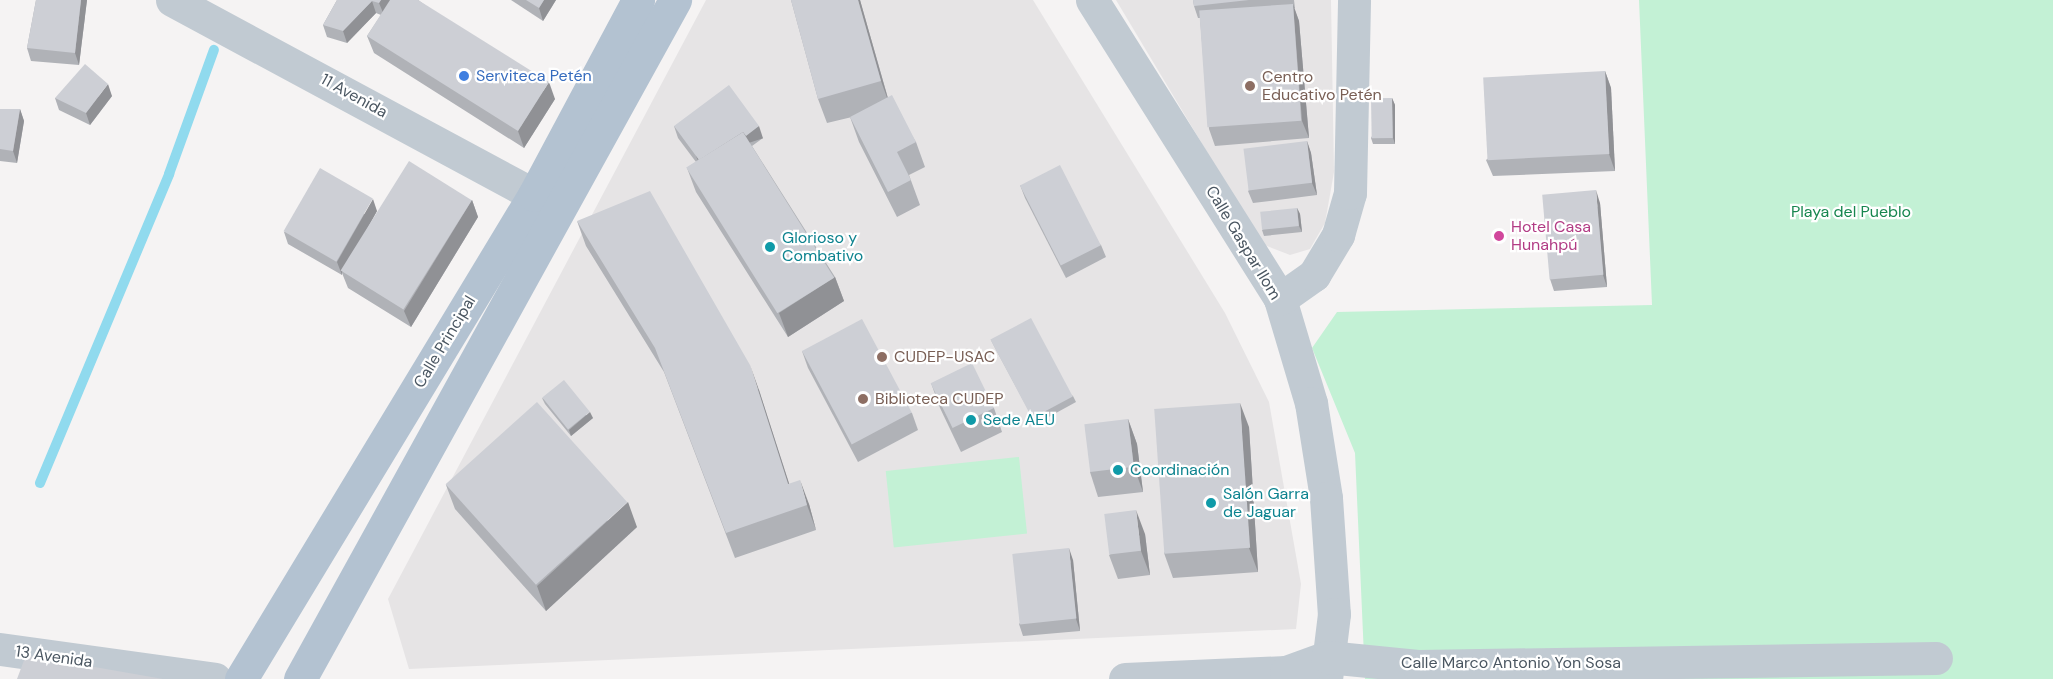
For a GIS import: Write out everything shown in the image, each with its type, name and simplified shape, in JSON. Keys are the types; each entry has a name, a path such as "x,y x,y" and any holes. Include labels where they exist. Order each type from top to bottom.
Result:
{"main road":[{"name":"Calle Principal","path":"242,679 534,195 638,0"},
{"name":"Calle Principal","path":"300,679 675,0"}],"street":[{"name":"11 Avenida","path":"172,0 534,195"},
{"name":"Calle Gaspar Ilom","path":"1092,0 1280,300 1311,403 1326,498 1334,614 1329,672"},
{"path":"1280,300 1314,275 1338,235 1350,193 1354,0"},
{"name":"13 Avenida","path":"0,649 214,679"},
{"name":"Calle Marco Antonio Yon Sosa","path":"1125,679 1329,672 1418,666 1936,658"}],"shaded area":[{"name":"CUDEP-USAC","path":"706,0 1033,0 1225,313 1269,402 1301,584 1296,629 409,669 388,599"},
{"name":"Centro Educativo Petén","path":"1116,0 1331,0 1334,172 1325,223 1310,249 1290,255 1262,244"}],"green space":[{"name":"Playa del Pueblo","path":"1639,0 2053,0 2053,679 1365,679 1355,453 1312,348 1337,312 1652,305"},
{"path":"1019,457 1027,534 894,548 886,471"}],"building":[{"path":"36,0 81,0 75,53 27,48"},
{"path":"337,0 381,0 379,3 372,1 343,31 323,25"},
{"name":"Serviteca Petén","path":"390,0 418,0 549,82 518,131 367,36"},
{"path":"526,0 544,0 539,8"},
{"path":"791,0 858,0 881,81 818,99"},
{"path":"1193,0 1249,0 1194,6"},
{"path":"1293,4 1301,121 1207,127 1199,11"},
{"path":"85,64 108,84 86,113 55,98"},
{"path":"1605,71 1609,154 1488,160 1483,77"},
{"path":"729,85 759,126 746,136 743,132 699,160 674,126"},
{"path":"892,95 916,142 897,152 911,180 888,192 850,117"},
{"path":"1371,98 1392,98 1393,138 1372,138"},
{"path":"0,109 20,109 13,151 0,149"},
{"name":"Glorioso y Combativo","path":"743,132 834,278 777,313 686,168"},
{"path":"1307,141 1312,183 1249,190 1243,149"},
{"path":"409,161 472,200 403,310 341,270"},
{"path":"1060,165 1101,245 1061,266 1020,185"},
{"path":"320,168 373,199 336,262 284,231"},
{"path":"1596,190 1603,275 1550,279 1542,195"},
{"path":"650,191 750,365 788,484 800,480 807,505 726,533 655,348 577,221"},
{"path":"1297,208 1299,226 1262,230 1260,212"},
{"path":"1031,318 1073,397 1032,418 990,340"},
{"name":"Biblioteca CUDEP","path":"862,319 912,413 852,445 802,351"},
{"path":"972,363 994,408 953,428 931,383"},
{"path":"564,380 590,412 568,429 542,398"},
{"path":"537,402 627,502 536,585 446,484"},
{"name":"Salón Garra de Jaguar","path":"1240,403 1250,548 1164,554 1154,409"},
{"path":"1128,419 1134,467 1090,472 1084,424"},
{"path":"1136,510 1141,551 1109,555 1104,514"},
{"path":"1069,548 1076,619 1020,625 1012,554"},
{"path":"26,655 163,679 17,679"}],"waterway":[{"path":"40,483 169,174 214,50"}],"place":[{"name":"Serviteca Petén","path":"464,76"},
{"name":"Centro Educativo Petén","path":"1250,86"},
{"name":"Hotel Casa Hunahpú","path":"1499,236"},
{"name":"Glorioso y Combativo","path":"770,247"},
{"name":"CUDEP-USAC","path":"882,357"},
{"name":"Biblioteca CUDEP","path":"863,399"},
{"name":"Sede AEU","path":"971,420"},
{"name":"Coordinación","path":"1118,470"},
{"name":"Salón Garra de Jaguar","path":"1211,503"}]}
